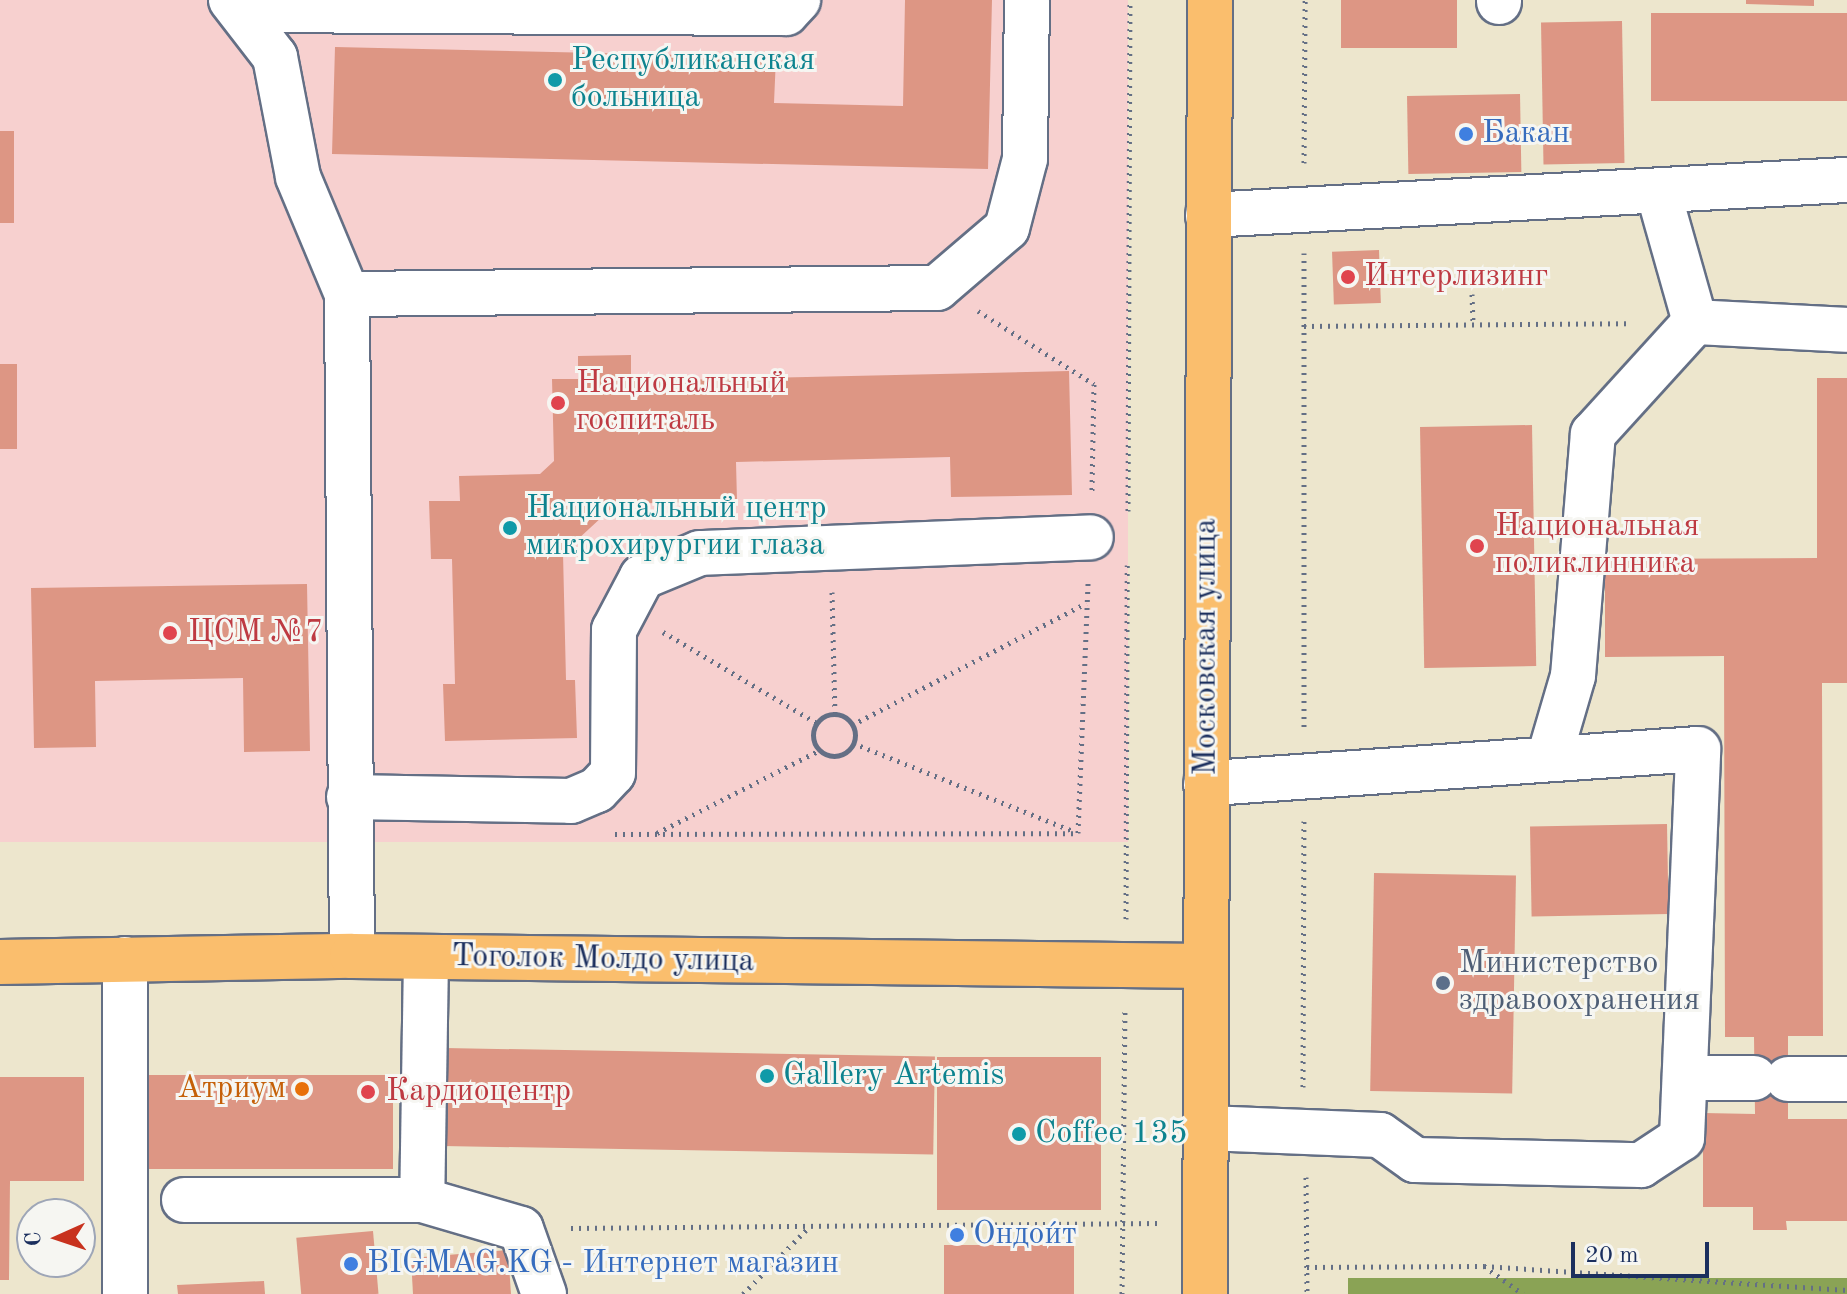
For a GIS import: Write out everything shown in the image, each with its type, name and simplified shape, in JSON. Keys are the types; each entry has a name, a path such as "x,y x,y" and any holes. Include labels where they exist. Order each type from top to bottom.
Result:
{"main road":[{"name":"Московская улица","path":"1205,1294 1210,0"},
{"name":"Тоголок Молдо улица","path":"0,962 352,956 1205,966"}],"street":[{"path":"238,5 786,13 798,0"},
{"path":"347,294 937,288 1007,228 1025,159 1027,0"},
{"path":"238,5 275,57 298,177 347,294 352,956"},
{"path":"1208,215 1847,180"},
{"path":"1658,191 1695,322"},
{"path":"1695,322 1847,330"},
{"path":"1549,758 1573,676 1593,434 1695,322"},
{"path":"349,797 571,801 597,790 613,773 614,630 642,577 700,553 1115,537"},
{"path":"1206,783 1698,749 1682,1138 1641,1165 1415,1160 1380,1135 1206,1128"},
{"path":"422,1200 426,958"},
{"path":"125,959 125,1294"},
{"path":"1685,1078 1847,1079"},
{"path":"184,1200 422,1200 521,1229 544,1294"}],"path":[{"path":"1122,1294 1126,966 1115,537 1130,0"},
{"path":"1305,0 1307,1294"},
{"path":"972,261 972,307 1094,384 1115,537 1087,602 1078,833"},
{"path":"1472,294 1473,324"},
{"path":"1304,326 1695,322"},
{"path":"831,548 835,714"},
{"path":"852,725 1087,602"},
{"path":"626,610 817,723"},
{"path":"817,723 835,714"},
{"path":"835,714 852,725"},
{"path":"817,723 820,750"},
{"path":"852,725 853,743"},
{"path":"853,743 1078,833"},
{"path":"657,834 820,750 839,755 853,743"},
{"path":"611,834 1078,833"},
{"path":"521,1229 1205,1222"},
{"path":"743,1294 809,1226"},
{"path":"1307,1267 1484,1266 1847,1290"},
{"path":"1484,1266 1523,1294"}],"shaded area":[{"name":"Национальный госпиталь","path":"0,0 1128,0 1128,842 0,842"}],"green space":[{"path":"1348,1278 1847,1278 1847,1294 1348,1294"}],"building":[{"name":"Республиканская больница","path":"905,0 992,0 988,169 332,154 335,47 776,57 774,103 903,106"},
{"path":"1341,0 1457,0 1457,48 1341,48"},
{"path":"1746,0 1814,0 1814,6 1746,4"},
{"path":"1651,13 1847,13 1847,101 1651,101"},
{"path":"1622,21 1624,163 1543,164 1541,22"},
{"path":"1520,94 1521,172 1408,174 1407,96"},
{"path":"0,131 14,131 14,223 0,223"},
{"path":"1379,250 1381,303 1334,305 1332,252"},
{"name":"Национальный центр микрохирургии глаза","path":"631,355 631,381 1069,371 1072,495 951,497 950,457 736,462 737,501 616,504 563,553 566,680 575,680 577,738 445,741 443,684 455,684 452,559 431,559 429,501 460,501 459,476 540,474 554,461 552,379 578,379 578,356"},
{"path":"0,364 17,364 17,449 0,449"},
{"path":"1817,378 1847,378 1847,683 1822,683 1823,1036 1788,1036 1788,1119 1847,1119 1847,1221 1786,1221 1787,1230 1753,1230 1753,1207 1703,1207 1703,1113 1755,1114 1754,1037 1725,1037 1724,656 1605,657 1605,559 1817,558"},
{"name":"Национальная поликлинника","path":"1532,425 1536,666 1424,668 1420,427"},
{"name":"ЦСМ №7","path":"307,584 310,751 244,752 243,678 95,681 96,747 34,748 31,588"},
{"path":"1667,824 1669,914 1532,916 1530,826"},
{"name":"Министерство здравоохранения","path":"1374,873 1516,875 1512,1093 1370,1091"},
{"path":"445,1048 935,1057 933,1155 443,1146"},
{"name":"Coffee 135","path":"937,1057 1101,1057 1101,1210 937,1210"},
{"path":"149,1075 393,1075 393,1169 149,1169"},
{"path":"0,1077 84,1077 84,1181 10,1181 9,1280 0,1280"},
{"path":"373,1231 378,1294 301,1294 296,1238"},
{"path":"944,1245 1074,1245 1074,1294 944,1294"},
{"path":"508,1250 511,1294 413,1294 411,1258"},
{"path":"264,1281 265,1294 178,1294 177,1285"}],"place":[{"name":"Республиканская больница","path":"555,80"},
{"name":"Бакан","path":"1466,134"},
{"name":"Интерлизинг","path":"1348,277"},
{"name":"Национальный госпиталь","path":"558,403"},
{"name":"Национальный центр микрохирургии глаза","path":"510,528"},
{"name":"Национальная поликлинника","path":"1477,546"},
{"name":"ЦСМ №7","path":"170,633"},
{"name":"Министерство здравоохранения","path":"1443,983"},
{"name":"Gallery Artemis","path":"767,1076"},
{"name":"Атриум","path":"302,1089"},
{"name":"Кардиоцентр","path":"368,1092"},
{"name":"Coffee 135","path":"1019,1134"},
{"name":"Ондои́т","path":"957,1235"},
{"name":"BIGMAG.KG - Интернет магазин","path":"351,1264"}]}
